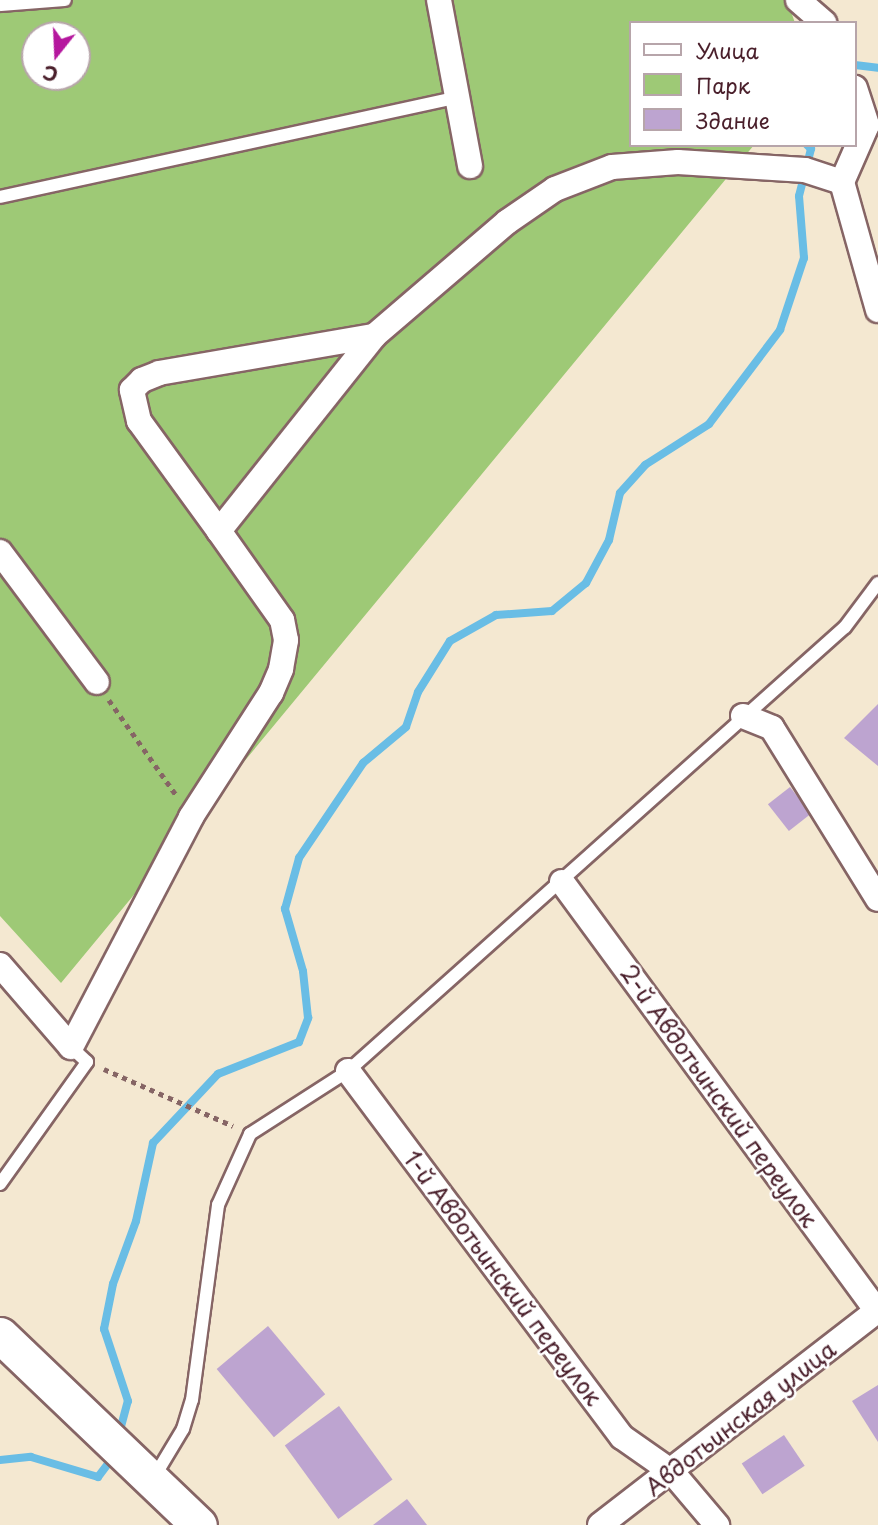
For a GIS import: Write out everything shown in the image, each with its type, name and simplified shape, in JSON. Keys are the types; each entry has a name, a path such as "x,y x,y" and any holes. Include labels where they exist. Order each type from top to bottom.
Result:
{"main road":[{"path":"0,1335 199,1525"}],"street":[{"path":"439,0 470,166"},
{"path":"799,0 822,21"},
{"path":"857,94 867,125 842,182 878,310"},
{"path":"219,531 374,336 507,222 555,189 611,167 678,162 806,170 842,182"},
{"path":"0,965 79,1055 191,817 271,693 286,640 282,620 139,421 132,390 159,373 374,336"},
{"path":"0,552 97,682"},
{"path":"743,716 772,728 878,899"},
{"name":"2-й Авдотьинский переулок","path":"562,882 878,1310"},
{"name":"1-й Авдотьинский переулок","path":"348,1071 622,1437 672,1472 717,1525"},
{"name":"Авдотьинская улица","path":"600,1525 672,1472 878,1310"}],"lane":[{"path":"0,5 65,0"},
{"path":"0,197 457,97"},
{"path":"153,1480 183,1429 192,1400 218,1205 250,1134 348,1071 845,627 878,583"},
{"path":"0,1184 79,1055"}],"path":[{"path":"97,682 191,817"},
{"path":"79,1055 250,1134"}],"green space":[{"path":"0,0 787,0 794,21 630,21 630,147 752,147 61,983 0,916"}],"building":[{"path":"878,704 878,766 844,738"},
{"path":"790,787 811,814 789,831 768,804"},
{"path":"268,1326 325,1394 274,1437 217,1369"},
{"path":"878,1385 878,1442 852,1401"},
{"path":"339,1406 392,1480 338,1519 285,1445"},
{"path":"784,1435 805,1466 762,1494 742,1464"},
{"path":"407,1499 427,1525 373,1525"}],"waterway":[{"path":"857,65 878,68"},
{"path":"119,1434 128,1401 104,1329 113,1284 136,1221 153,1143 218,1074 299,1042 308,1018 303,971 285,909 299,858 363,763 406,727 418,692 450,641 496,615 552,611 586,583 609,540 620,493 645,465 709,424 780,330 804,258 799,196 811,149 809,147"},
{"path":"0,1460 31,1457 98,1477 113,1457"}]}
